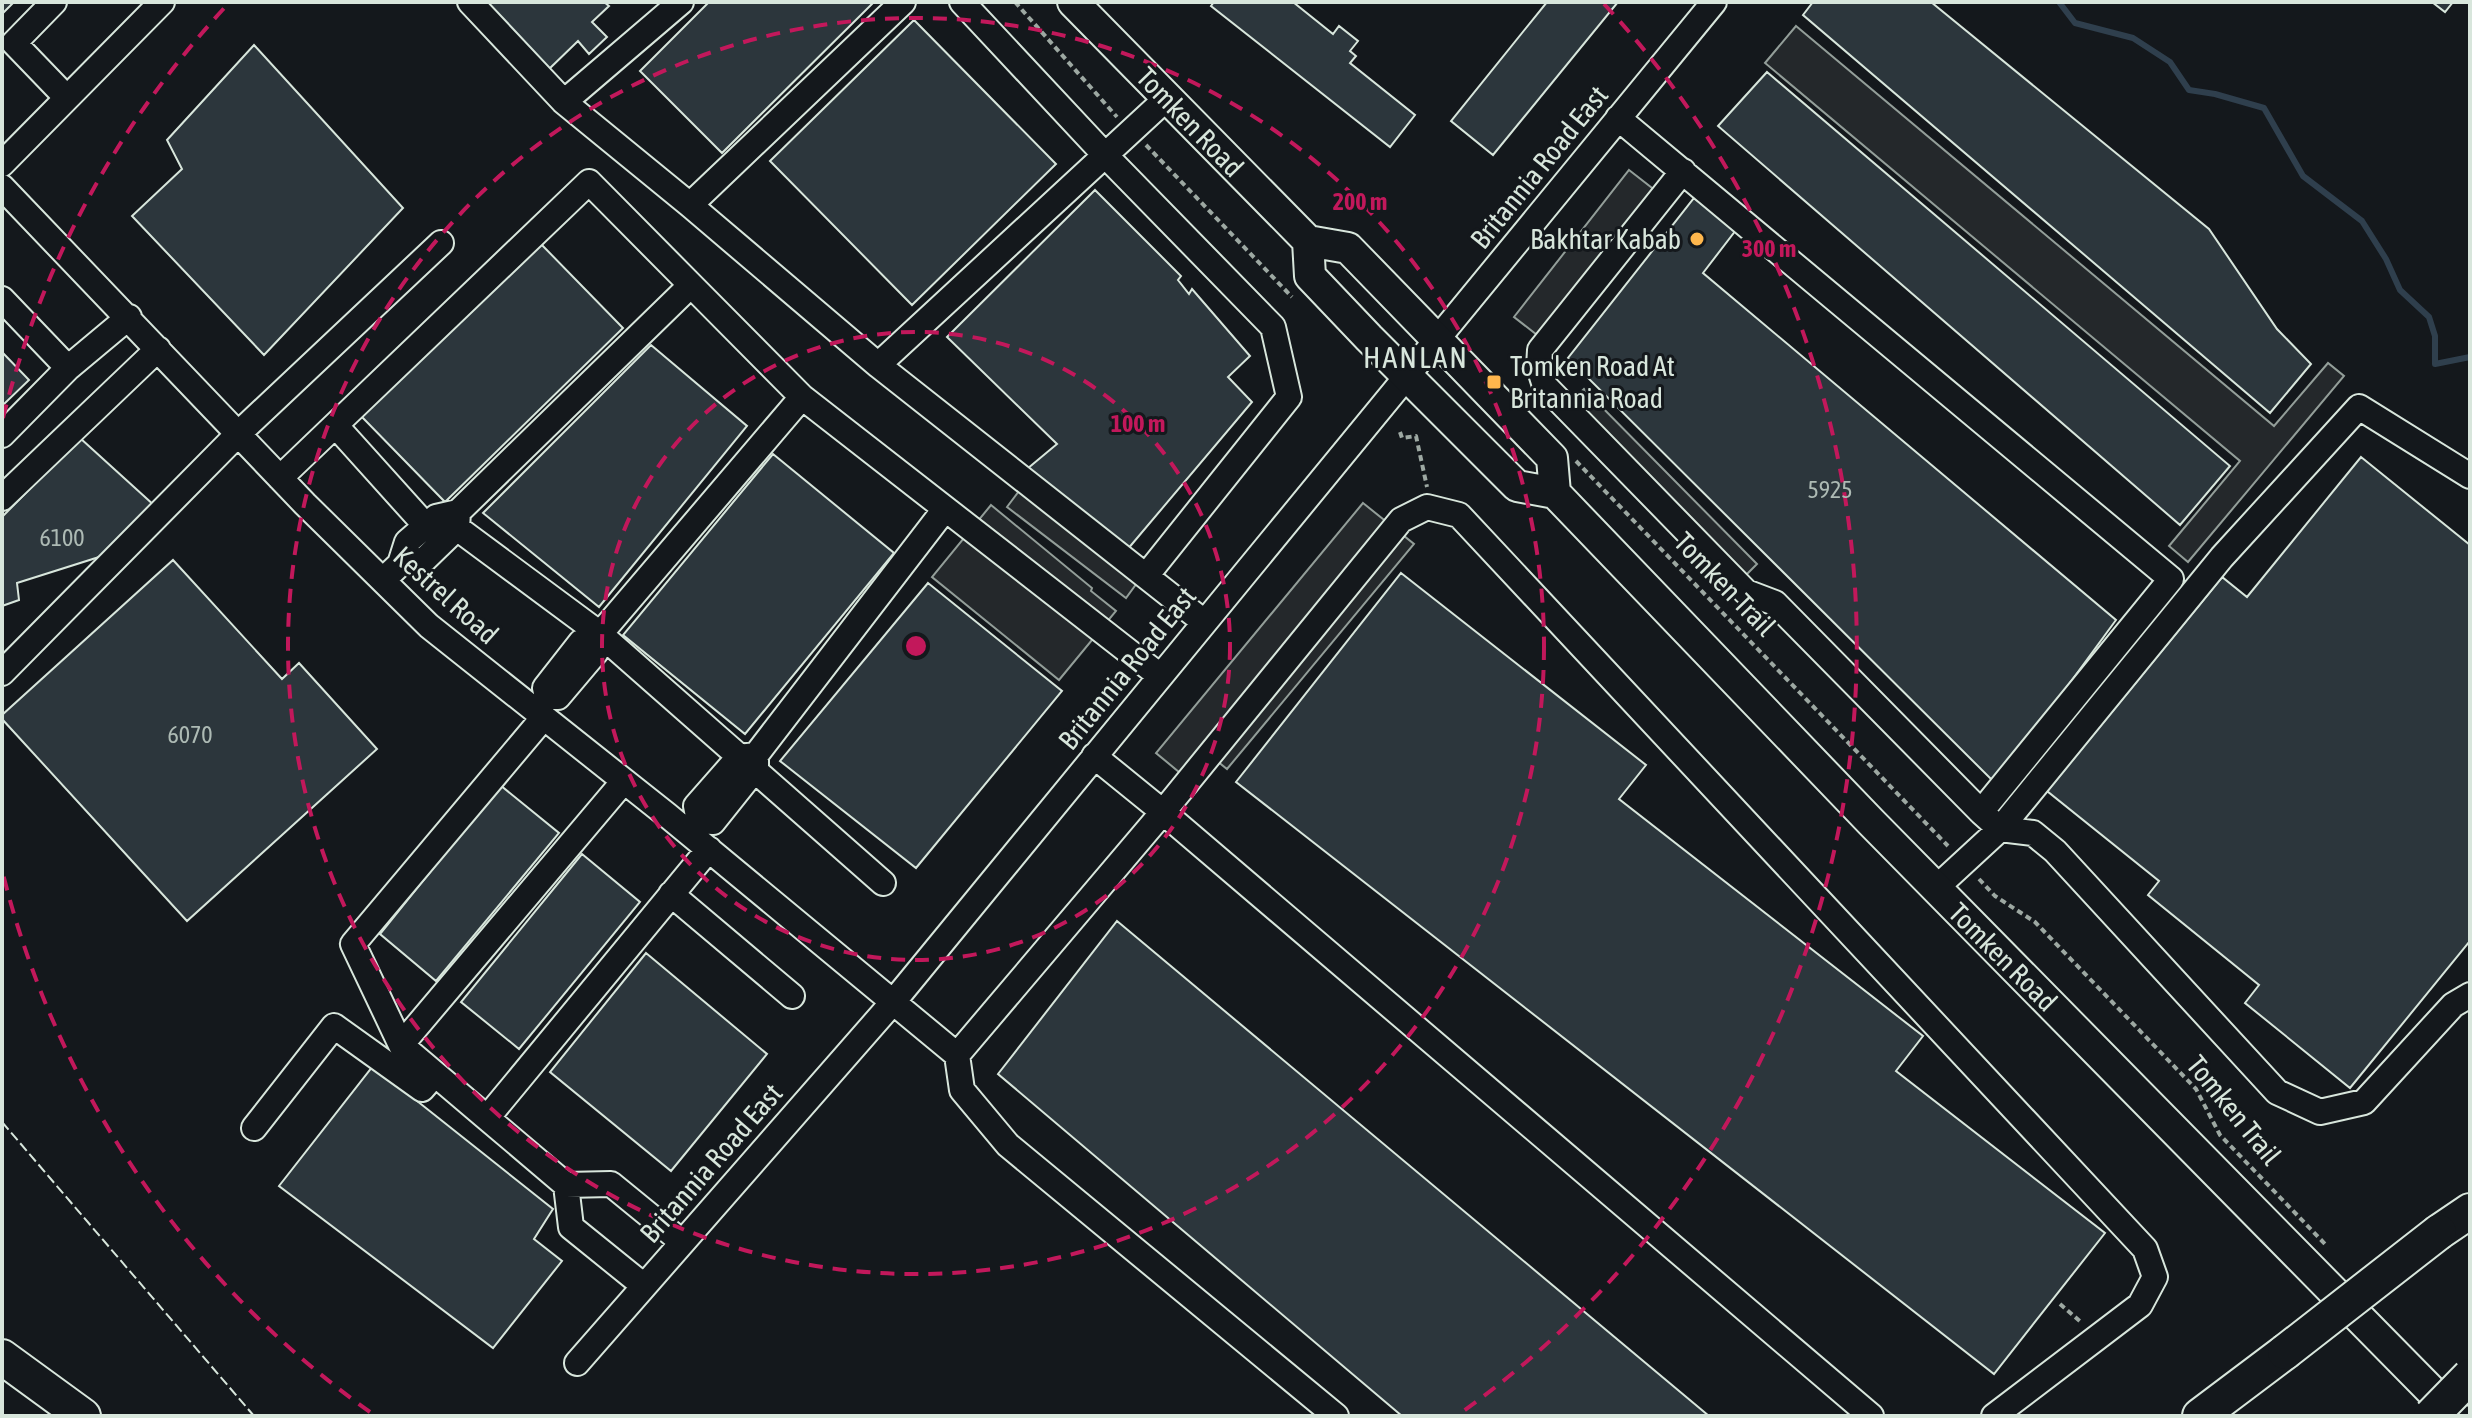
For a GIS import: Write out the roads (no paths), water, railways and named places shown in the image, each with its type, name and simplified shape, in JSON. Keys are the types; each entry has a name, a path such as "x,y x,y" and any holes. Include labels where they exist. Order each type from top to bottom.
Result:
{"highway":[{"path":"2200,1416 2470,1211"},
{"path":"2,1357 83,1416"},
{"path":"2431,1416 2470,1376"}],"main road":[{"name":"Tomken Road","path":"1073,2 1308,241"},
{"path":"1308,241 1348,248 1437,340 1552,458 1555,493 1517,486 1406,375 1310,276 1308,241"},
{"name":"Tomken Road","path":"1555,493 1936,888 2456,1416"}],"street":[{"path":"54,2 14,43 66,97"},
{"path":"2,164 162,2"},
{"path":"470,2 564,102 878,365 1204,622"},
{"path":"564,102 681,2"},
{"path":"690,205 903,2"},
{"path":"962,2 1105,155 1273,327 1289,397 1146,576"},
{"name":"Britannia Road East","path":"577,1363 894,1001 1714,2"},
{"path":"878,365 1167,98"},
{"path":"1618,118 2171,579 1981,812"},
{"path":"1683,171 1540,350 1539,367 1545,386 1746,592 1775,603 1981,812 2000,829 2033,833 2055,851 2277,1092 2320,1112 2364,1102 2453,1005 2470,995"},
{"path":"280,478 589,182 802,397 1160,676"},
{"name":"Kestrel Road","path":"2,187 280,478 391,572 429,626 543,708 624,781 694,826 709,849 957,1055"},
{"path":"2,673 238,434 441,243"},
{"path":"391,572 425,559 457,520 691,285"},
{"path":"2,299 68,368"},
{"path":"2,435 68,368 129,317"},
{"path":"2,498 158,349"},
{"path":"682,1242 611,1184 566,1185 401,1045 353,944 543,708 545,688 581,642 597,637 802,397"},
{"path":"1936,888 2000,829 2222,557 2359,407 2470,476"},
{"path":"336,426 426,526"},
{"path":"1336,1416 1008,1145 962,1090 957,1055 1163,812 1401,520 1427,507 1459,515 2145,1249 2155,1277 2140,1305 1994,1416"},
{"path":"694,826 696,806 750,761 945,509"},
{"path":"391,572 407,542 436,517 457,520 750,761 883,883"},
{"path":"1094,756 1871,1416"},
{"path":"401,1045 624,781"},
{"path":"487,1118 709,849"},
{"path":"671,894 792,996"},
{"path":"254,1128 334,1026 422,1089 435,1074"},
{"path":"566,1185 571,1227 644,1286"}],"waterway":[{"path":"2059,2 2075,23 2133,38 2170,62 2189,90 2264,108 2303,176 2362,221 2386,259 2400,290 2429,317 2435,336 2435,364 2470,357"}],"place":[{"name":"Bakhtar Kabab","path":"1697,239"},
{"name":"Tomken Road At Britannia Road","path":"1494,382"}],"district":[{"name":"HANLAN","path":"1416,357"}]}
